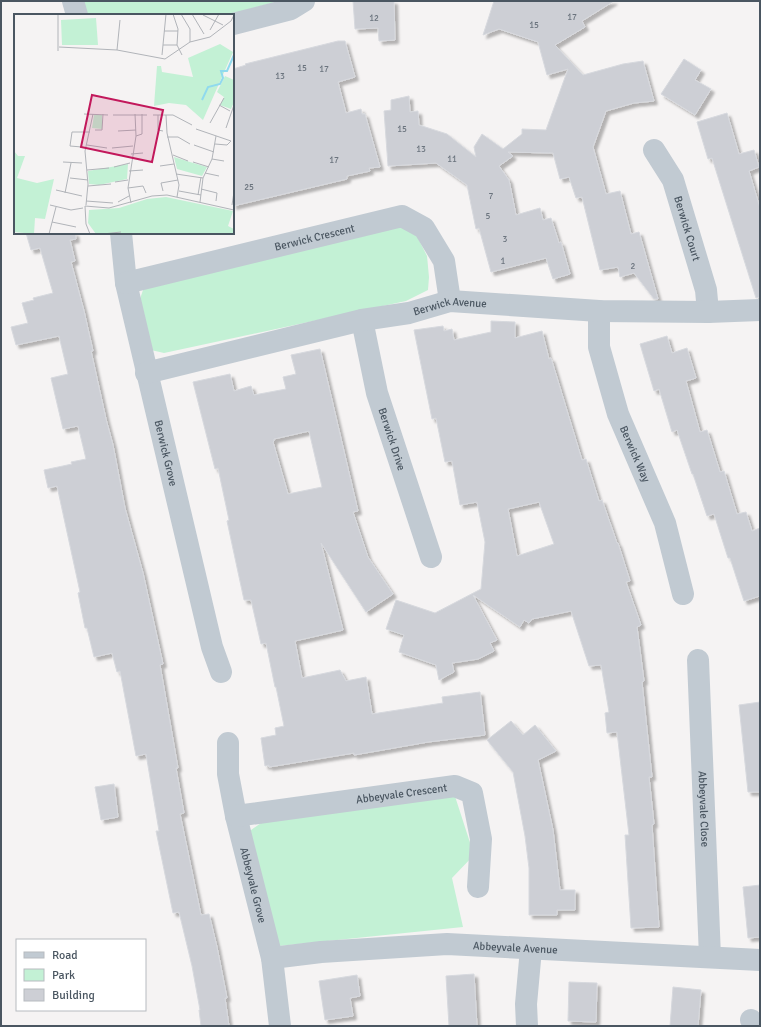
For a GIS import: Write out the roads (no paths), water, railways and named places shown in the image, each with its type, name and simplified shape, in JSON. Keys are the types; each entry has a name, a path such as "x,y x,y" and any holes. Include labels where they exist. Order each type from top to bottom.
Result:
{"street":[{"path":"73,1 77,14"},
{"path":"234,24 292,9 304,1"},
{"name":"Berwick Court","path":"654,150 673,180 706,290 708,312"},
{"name":"Berwick Crescent","path":"126,283 402,216 424,228 444,261 450,301"},
{"name":"Berwick Grove","path":"122,234 126,283 146,373 212,647 221,672"},
{"name":"Berwick Avenue","path":"146,373 362,320 409,313 450,301 599,310 708,312 760,310"},
{"name":"Berwick Way","path":"599,310 598,347 618,414 665,523 683,594"},
{"name":"Berwick Drive","path":"362,320 377,393 431,557"},
{"name":"Abbeyvale Close","path":"698,660 710,957"},
{"name":"Abbeyvale Grove","path":"228,744 228,774 236,816 272,958 280,1026"},
{"name":"Abbeyvale Crescent","path":"236,816 455,786 472,793 481,839 478,887"},
{"name":"Abbeyvale Avenue","path":"272,958 321,952 447,944 760,960"},
{"path":"528,1026 526,1004 531,949"}]}
